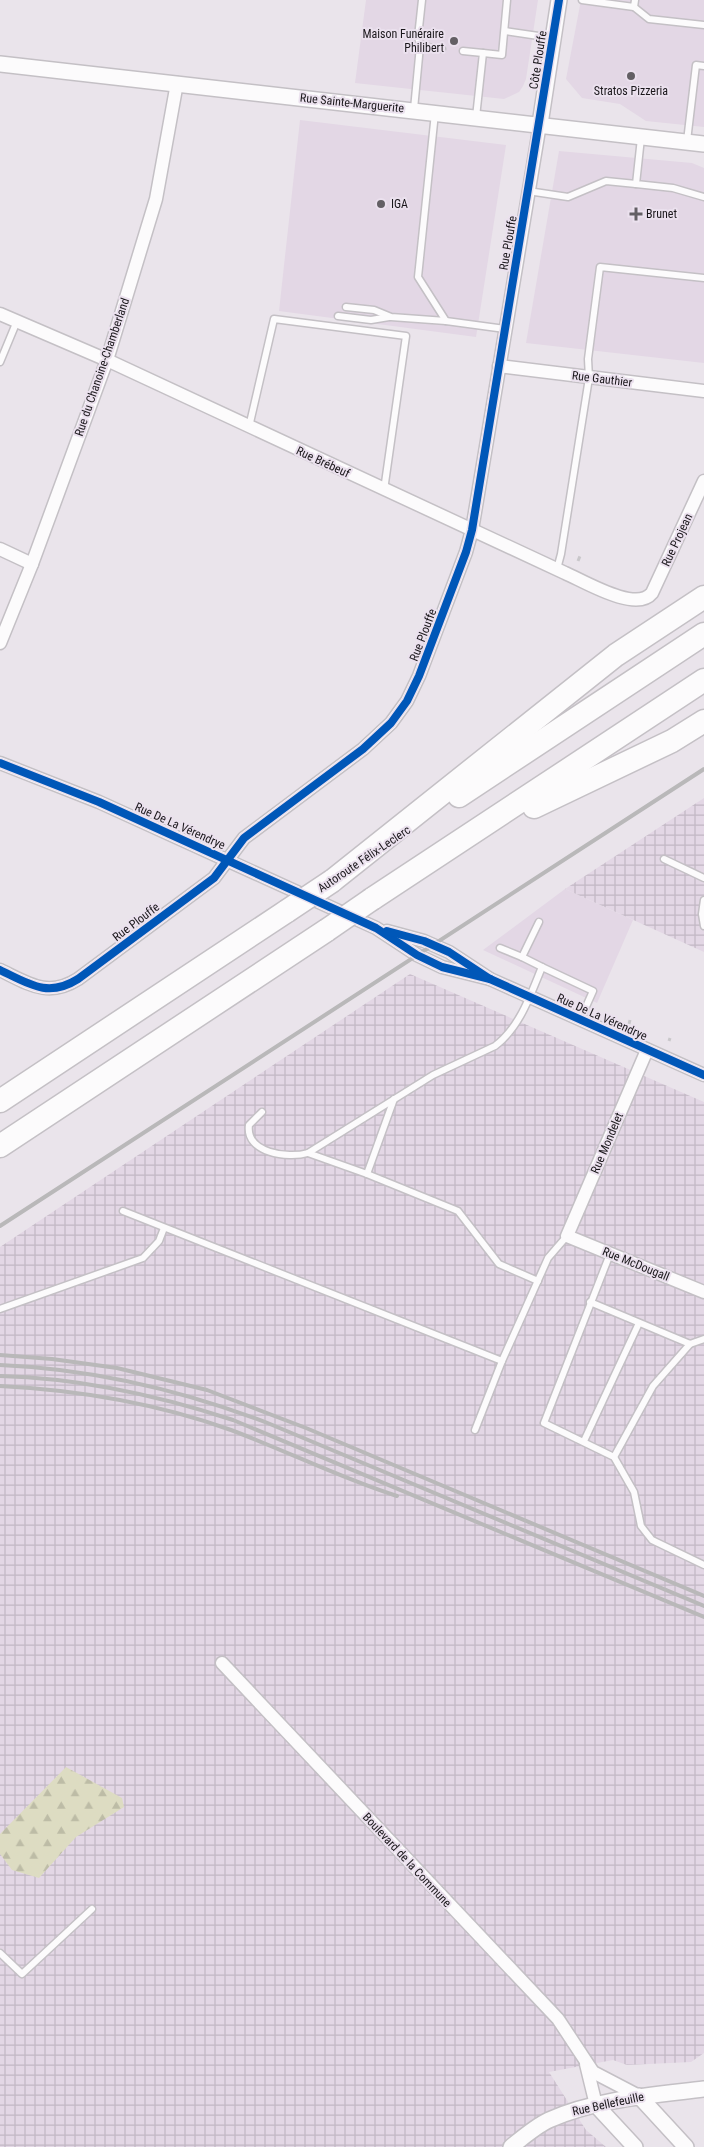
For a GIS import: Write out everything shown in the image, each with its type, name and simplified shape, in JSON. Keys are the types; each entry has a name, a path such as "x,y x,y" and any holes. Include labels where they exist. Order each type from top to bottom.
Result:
{"highway":[{"path":"332,881 616,655 704,597"},
{"name":"Autoroute Félix-Leclerc","path":"0,1101 704,634"},
{"path":"0,1146 704,680"},
{"path":"456,844 672,741 704,721"}],"street":[{"name":"Côte Plouffe","path":"540,124 559,0"},
{"name":"Rue Sainte-Marguerite","path":"0,64 414,109 704,144"},
{"name":"Rue du Chanoine-Chamberland","path":"0,644 32,564 106,360 156,199 177,83"},
{"name":"Rue Plouffe","path":"0,970 34,986 54,989 65,986 78,978 214,878 244,838 379,736 397,716 407,701 419,676 466,552 472,530 540,124"},
{"path":"687,142 704,149"},
{"name":"Rue Brébeuf","path":"0,314 106,360 248,428 620,597 634,600 648,598"},
{"name":"Rue Gauthier","path":"499,366 704,391"},
{"name":"Rue Projean","path":"648,598 655,588 704,481"},
{"path":"0,549 32,564"},
{"name":"Rue De La Vérendrye","path":"0,763 99,802 376,928 424,941 449,952 490,979 704,1075"},
{"name":"Rue Mondelet","path":"567,1236 647,1050"},
{"name":"Rue McDougall","path":"567,1236 704,1292"},
{"name":"Boulevard de la Commune","path":"222,1663 558,2019 593,2072 639,2096 686,2147"},
{"name":"Boulevard de la Commune","path":"586,2062 596,2105 635,2147"},
{"name":"Rue Bellefeuille","path":"684,2091 704,2080"},
{"name":"Rue Bellefeuille","path":"511,2147 546,2121 572,2110 639,2096 704,2089"}],"lane":[{"path":"414,109 422,0"},
{"path":"463,51 502,55 508,0"},
{"path":"582,0 635,3 649,19 704,25"},
{"path":"505,31 553,38"},
{"path":"420,46 442,49"},
{"path":"476,117 483,53"},
{"path":"687,142 696,66 704,66"},
{"path":"436,112 418,277 446,320"},
{"path":"636,184 641,136"},
{"path":"528,191 568,197 606,181 673,188 704,197"},
{"path":"557,569 589,378 588,359 600,267 704,278"},
{"path":"346,307 374,310 391,317"},
{"path":"338,316 371,320 391,317 446,320 505,328"},
{"path":"248,428 274,319 406,336 384,490"},
{"path":"0,362 17,321"},
{"path":"664,859 704,878"},
{"path":"704,900 702,914 704,926"},
{"path":"522,958 539,922"},
{"path":"500,948 593,991 580,1020"},
{"path":"262,1112 248,1125 249,1135 254,1142 273,1153 286,1156 308,1154 433,1075 501,1041 514,1027 542,967"},
{"path":"367,1174 394,1099"},
{"path":"308,1154 367,1174 458,1211 499,1264 538,1281"},
{"path":"123,1211 502,1361"},
{"path":"0,1309 143,1258 159,1240 164,1228"},
{"path":"475,1430 502,1361 548,1258 567,1236"},
{"path":"610,1254 544,1423 614,1457 634,1492 641,1526 652,1540 704,1565"},
{"path":"590,1302 690,1344"},
{"path":"584,1441 639,1323"},
{"path":"614,1457 653,1386 690,1344 704,1339"},
{"path":"0,1953 22,1974 92,1909"}],"path":[{"path":"578,561 580,556"}],"shaded area":[{"path":"366,0 538,0 526,79 523,86 519,92 504,99 355,83"},
{"path":"581,0 704,0 704,127 646,121 620,104 582,98 566,79"},
{"path":"300,120 506,145 476,337 279,311"},
{"path":"559,151 692,163 704,168 704,363 526,343"},
{"path":"704,798 704,952 565,889"},
{"path":"565,889 633,920 597,1003 483,950"},
{"path":"410,974 704,1102 704,2053 691,2062 627,2065 613,2060 549,2072 586,2130 606,2147 0,2147 0,1247"}],"green space":[{"path":"66,1767 122,1798 124,1807 76,1837 39,1878 12,1870 0,1854 0,1834"}],"railway":[{"path":"0,1226 704,769"},
{"path":"0,1355 52,1359 117,1368 207,1390 306,1428 704,1596"},
{"path":"0,1365 35,1367 104,1376 171,1391 237,1412 270,1424 704,1606"},
{"path":"0,1376 59,1380 118,1389 176,1403 233,1420 704,1617"},
{"path":"0,1386 59,1391 117,1399 174,1412 231,1430 355,1481 397,1496"}],"cycle path":[{"path":"0,970 39,987 57,988 78,979 214,878 244,838 363,749 391,723 407,701 419,676 466,552 472,530 559,0"},
{"path":"0,763 99,802 376,928 417,955 442,967 490,979"},
{"path":"387,931 424,941 449,952 490,979 704,1075"}],"place":[{"name":"Maison Funéraire Philibert","path":"454,41"},
{"name":"Stratos Pizzeria","path":"631,76"},
{"name":"IGA","path":"381,204"},
{"name":"Brunet","path":"636,214"}]}
